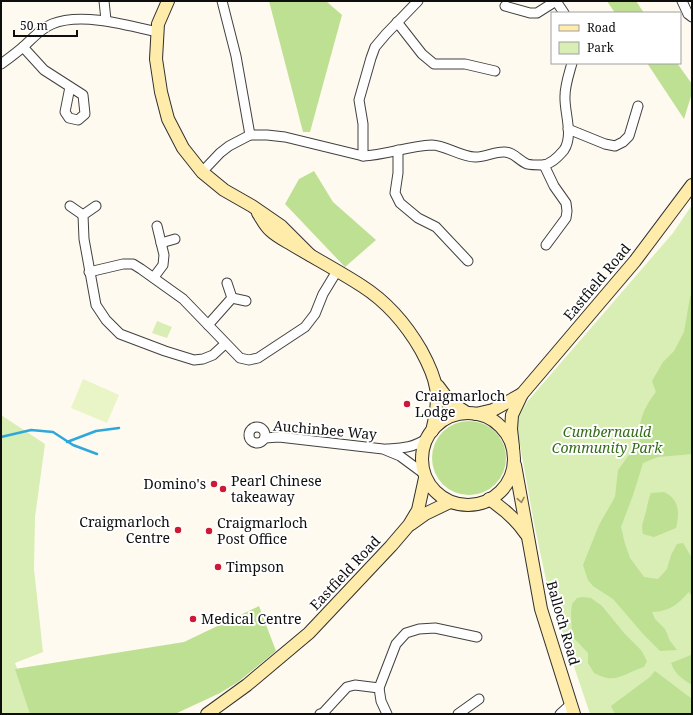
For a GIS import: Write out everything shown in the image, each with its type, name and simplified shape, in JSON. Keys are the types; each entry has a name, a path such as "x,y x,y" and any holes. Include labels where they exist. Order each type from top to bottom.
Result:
{"street":[{"path":"104,1 106,20"},
{"path":"168,1 158,24 156,58 160,92 168,119 183,148 202,172 224,190 252,206 271,231 361,285 391,309 414,338 430,368 438,395 438,407 430,435 424,448 424,475 433,490 438,495 450,502 475,503 489,498 502,489 510,477 514,462 513,447 506,433 496,422 482,415 472,413 450,402 435,381"},
{"path":"222,1 236,56 250,135"},
{"path":"363,156 363,124 359,100 375,47 418,1"},
{"path":"505,6 530,13 537,13 556,1 563,12"},
{"path":"682,1 688,14 692,17"},
{"path":"1,64 38,33 52,24 71,20 106,20 157,32"},
{"path":"398,22 422,54 434,64 465,64 495,71"},
{"path":"23,47 44,70 70,86"},
{"path":"202,172 220,153 229,146 250,135 285,137 363,156 375,155 415,146 434,145 475,158 503,152 512,154 527,164 544,165 552,162 564,149 567,142 568,129 564,98 572,64"},
{"path":"568,129 605,144 616,146 629,136 638,106"},
{"path":"398,150 398,173 395,192 400,203 418,218 436,227 468,261"},
{"path":"544,165 554,186 566,203 567,211 566,218 546,245"},
{"name":"Eastfield Road","path":"513,447 511,429 512,415 522,394 635,261 692,185"},
{"path":"70,206 83,216 84,239 96,305 106,320 120,334 194,360 203,359 213,355 225,344"},
{"path":"83,216 96,206"},
{"path":"154,277 163,265 164,254 157,226"},
{"path":"161,243 175,239"},
{"path":"89,272 123,264 133,264 154,277 183,299 240,358 249,360 258,358 305,327 310,322 323,294 337,271"},
{"path":"227,282 232,298"},
{"path":"208,325 232,298"},
{"path":"232,298 246,300"},
{"name":"Eastfield Road","path":"472,413 493,410 522,394"},
{"path":"430,435 440,423 452,416 472,413"},
{"name":"Auchinbee Way","path":"265,438 280,437 383,449 413,446 430,435"},
{"name":"Auchinbee Way","path":"383,449 400,456 424,475"},
{"name":"Balloch Road","path":"514,462 541,609 573,709"},
{"name":"Eastfield Road","path":"207,714 253,680 309,633 391,546 409,525 418,510 424,475"},
{"path":"489,498 518,523 528,539"},
{"name":"Eastfield Road","path":"409,525 426,514 450,502"},
{"path":"387,714 381,701 379,688 396,644 406,633 419,629 435,628 477,637"},
{"path":"320,714 348,687 355,685 379,688"},
{"path":"458,714 467,712 479,700"},
{"path":"560,714 573,709"}],"green space":[{"path":"269,1 326,1 342,15 310,132 303,132"},
{"path":"607,1 636,1 643,12 614,12"},
{"path":"648,64 678,64 692,84 692,93 684,119"},
{"path":"314,171 333,202 376,240 345,267 285,204 299,179"},
{"name":"Cumbernauld Community Park","path":"692,205 692,714 590,714 548,589 534,523 516,422 527,402 673,233"},
{"path":"692,294 692,454 658,457 643,463 621,527 630,558 644,577 658,579 667,569 671,555 677,544 683,543 692,558 692,597 689,592 668,609 652,612 655,619 665,629 670,641 677,650 660,651 613,599 593,586 588,580 583,565 599,525 615,497 618,470 640,440 639,433 643,414 648,403 656,392 652,381 663,362 674,351 684,332 690,297"},
{"path":"157,321 172,327 167,338 152,333"},
{"path":"83,379 119,395 107,423 71,408"},
{"path":"1,415 45,444 35,517 34,569 43,652 15,663 35,714 1,714"},
{"path":"469,421 483,424 495,432 503,444 506,458 503,472 495,484 483,492 469,495 455,492 443,484 435,472 432,458 435,444 443,432 455,424"},
{"path":"664,492 673,498 677,507 678,517 676,528 654,537 643,534 642,524 651,493"},
{"path":"577,598 591,598 602,606 624,633 641,650 647,661 644,667 617,678 605,678 594,673 588,663 588,653 572,636 572,604"},
{"path":"259,606 276,651 238,682 220,693 175,714 30,714 15,669 184,642"},
{"path":"691,655 692,685 679,676 671,663"},
{"path":"655,671 692,699 692,714 615,714 611,706 650,677"}],"waterway":[{"path":"67,442 96,431 119,428"},
{"path":"1,437 31,430 53,432 73,445 97,454"}],"place":[{"name":"Craigmarloch Lodge","path":"407,404"},
{"name":"Domino's","path":"214,484"},
{"name":"Pearl Chinese takeaway","path":"223,489"},
{"name":"Craigmarloch Centre","path":"178,530"},
{"name":"Craigmarloch Post Office","path":"209,531"},
{"name":"Timpson","path":"218,567"},
{"name":"Medical Centre","path":"193,619"}]}
